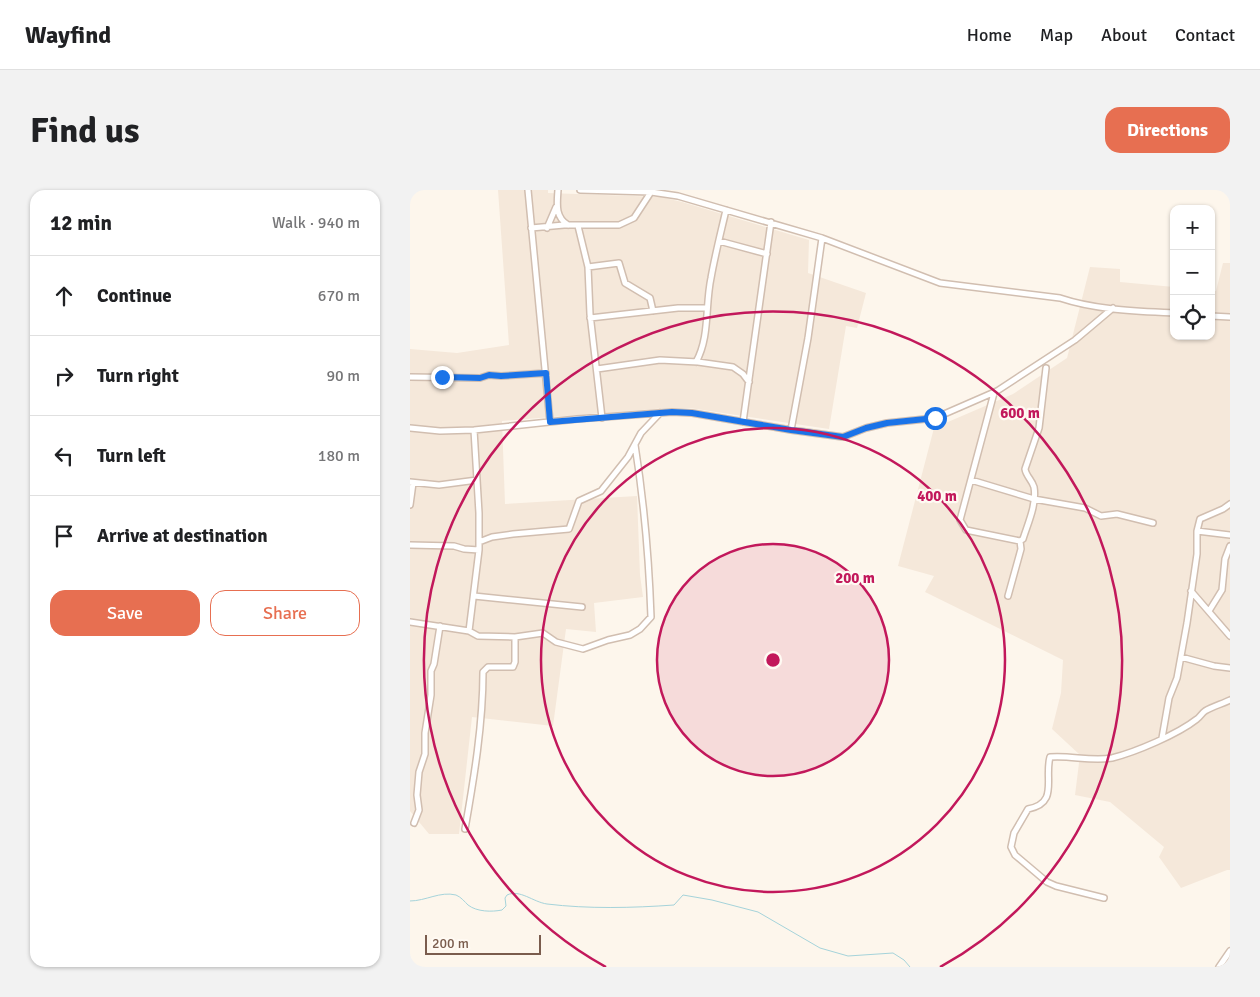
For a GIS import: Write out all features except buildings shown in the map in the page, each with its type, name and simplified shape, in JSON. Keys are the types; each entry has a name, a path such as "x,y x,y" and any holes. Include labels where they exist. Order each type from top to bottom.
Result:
{"street":[{"path":"528,190 550,422"},
{"path":"547,228 556,208 558,190"},
{"path":"580,190 651,192 678,196 822,238 940,282 1042,295 1113,308 1170,314"},
{"path":"531,228 569,225 614,226 632,220 651,192"},
{"path":"556,208 561,220 569,225"},
{"path":"696,362 702,351 710,279 726,210"},
{"path":"743,422 771,222"},
{"path":"578,226 588,267 590,318 602,418"},
{"path":"791,430 808,338 822,238"},
{"path":"719,241 767,254"},
{"path":"588,267 620,263 625,283 649,297 653,311"},
{"path":"590,318 678,308 707,308"},
{"path":"410,428 440,431 474,430 660,413 692,413 843,437 866,428 887,423 935,418 994,393 1075,340 1113,308"},
{"path":"1215,316 1230,317"},
{"path":"597,369 660,360 696,362 734,367 750,382"},
{"path":"1008,596 1021,548 1020,541 1023,539 1034,499 1033,484 1025,469 1039,428 1046,368"},
{"path":"410,377 480,378 489,375 546,373"},
{"path":"994,393 960,520 966,530 1020,541"},
{"path":"479,542 513,534 569,529 579,501 601,491 621,467 640,433 660,413"},
{"path":"469,630 479,550 479,512 474,430"},
{"path":"410,622 469,630 478,636 515,637 542,633 556,642 583,649 630,635 640,629 650,619 648,554 642,488 635,445"},
{"path":"410,505 412,482 439,485 477,480"},
{"path":"971,480 1034,499 1085,508 1101,516 1117,514 1152,523"},
{"path":"1162,738 1169,698 1177,678 1181,657 1197,554 1197,531 1200,519 1230,504"},
{"path":"1197,531 1230,534"},
{"path":"410,545 454,546 479,550"},
{"path":"1209,610 1222,590 1225,559 1230,546"},
{"path":"1191,590 1230,636"},
{"path":"474,596 582,607"},
{"path":"414,823 419,810 417,795 419,772 425,754 425,733 431,695 431,671 434,664 440,626"},
{"path":"465,829 484,696 483,672 488,667 513,667 515,662 515,637"},
{"path":"1181,657 1214,666 1230,668"},
{"path":"1104,898 1047,882 1015,855 1012,847 1014,833 1028,809 1038,807 1046,800 1049,788 1050,757 1062,756 1093,760 1112,758 1143,747 1181,729 1205,712 1230,701 1230,693"},
{"path":"1220,967 1230,951"}],"shaded area":[{"path":"498,190 548,190 548,193 661,197 682,202 809,240 808,273 866,293 857,328 846,326 829,429 690,408 667,408 502,421 505,504 637,496 640,575 643,597 594,603 596,632 566,629 553,726 472,717 459,834 429,834 410,811 410,349 457,353 509,345"},
{"path":"1223,263 1230,263 1230,870 1181,888 1159,857 1164,847 1110,802 1075,795 1080,755 1052,729 1061,693 1063,660 925,592 934,576 898,566 934,428 1013,394 1067,358 1090,267 1120,269 1120,282 1170,287 1170,340 1215,340 1216,291"}],"waterway":[{"path":"410,901 450,894 458,896 476,909 494,911 502,910 506,906 505,898 507,895 512,894 522,895 547,904 610,908 674,905 683,895 712,900 758,912 820,948 848,956 893,953 904,960 910,967"}],"route":[{"path":"442,377 480,378 489,375 546,373 550,422 672,412 692,413 843,437 866,428 887,423 935,418"}]}
